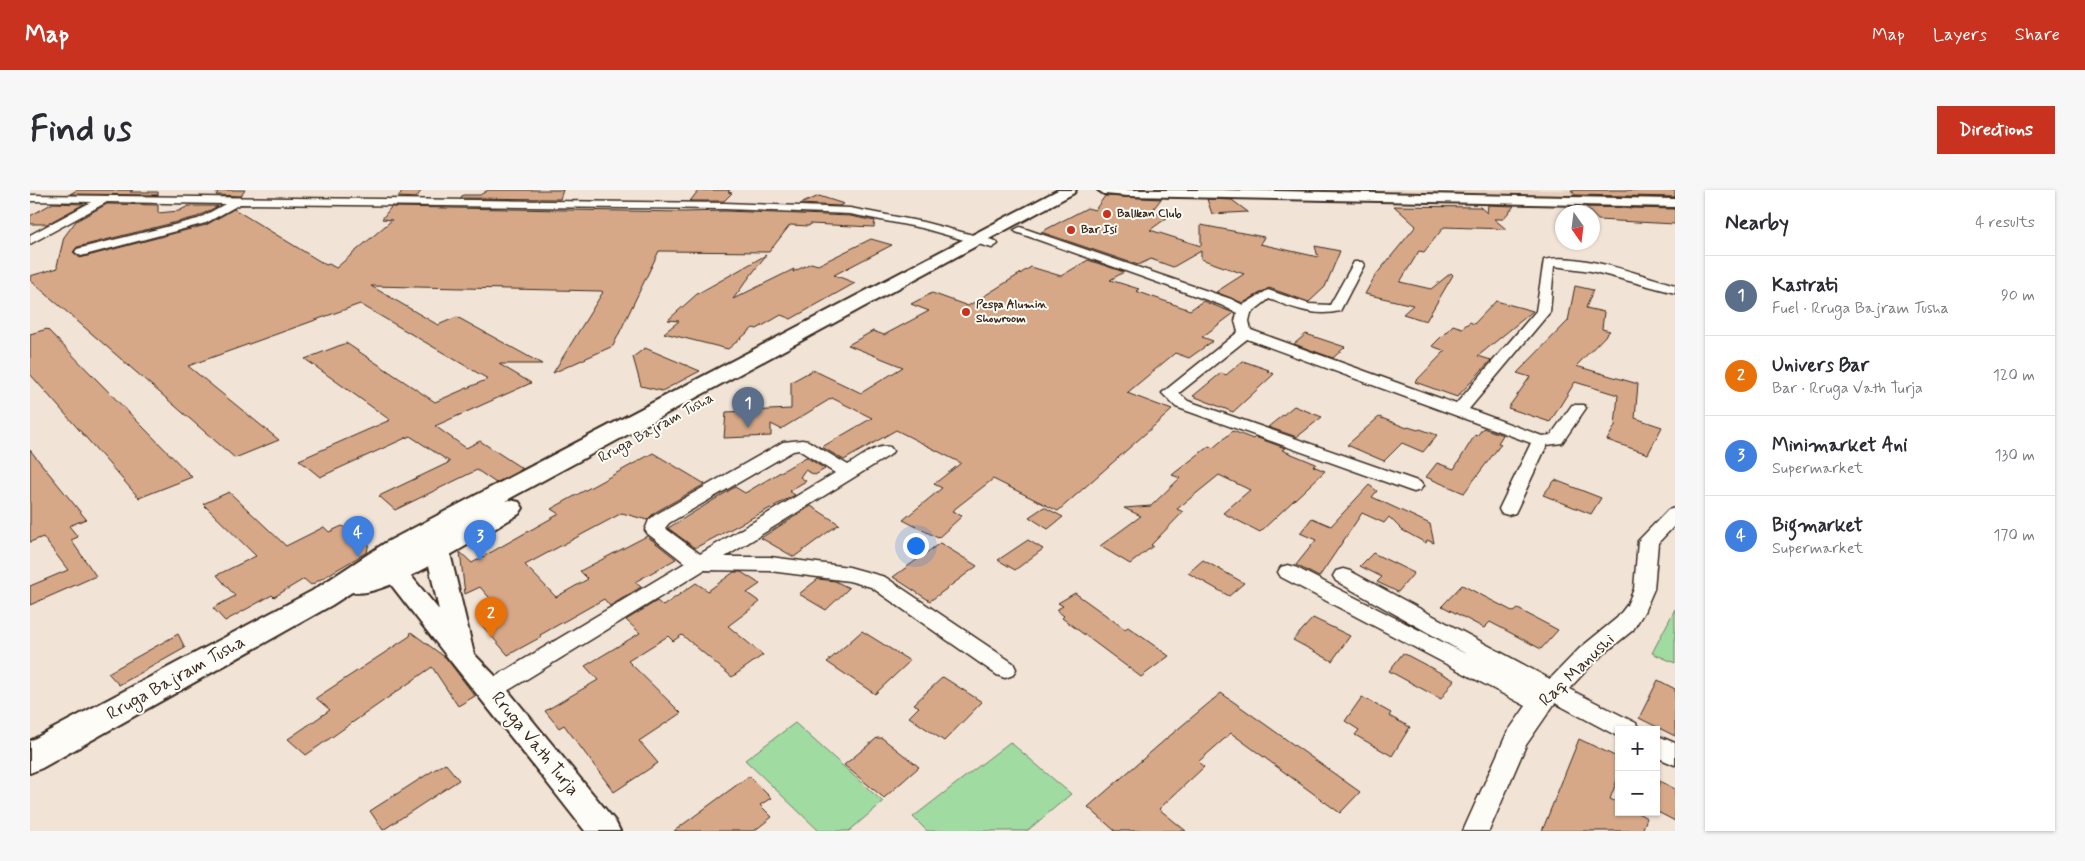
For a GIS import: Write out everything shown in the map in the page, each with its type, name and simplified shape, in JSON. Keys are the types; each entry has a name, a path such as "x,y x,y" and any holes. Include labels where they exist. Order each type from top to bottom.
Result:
{"main road":[{"name":"Rruga Bajram Tusha","path":"30,758 322,598 984,241 1069,190"},
{"name":"Rruga Bajram Tusha","path":"984,241 1020,230 1090,190"}],"street":[{"path":"56,198 70,190"},
{"path":"429,203 431,190"},
{"path":"569,204 573,190"},
{"path":"1104,190 1675,203"},
{"path":"30,198 725,206 850,211 923,225 984,241"},
{"path":"30,240 104,199"},
{"path":"82,252 202,220 239,200"},
{"path":"1020,230 1226,302 1244,311"},
{"path":"1460,410 1543,312 1548,263 1557,261 1580,265 1675,289"},
{"path":"1245,333 1242,321 1244,311 1268,294 1308,307 1326,310 1335,308 1358,264"},
{"path":"1245,333 1460,410 1540,441 1556,440 1578,408"},
{"path":"1245,333 1170,393 1182,404 1414,486"},
{"path":"1508,509 1540,441"},
{"path":"848,473 802,445 795,444 656,524 656,530 700,563 770,564 849,574 878,582 1005,669"},
{"path":"491,690 884,450"},
{"name":"Raq Manushi","path":"1476,831 1516,740 1547,697 1587,655 1625,624 1637,608 1644,589 1648,541 1675,514"},
{"name":"Rruga Vath Turja","path":"429,542 464,660"},
{"name":"Rruga Vath Turja","path":"395,560 464,660 491,690 604,831"},
{"path":"1288,572 1547,697 1617,726"},
{"path":"1343,576 1547,697"},
{"path":"1660,747 1675,755"}],"shaded area":[{"path":"1395,190 1675,190 1675,201 1456,196"}],"green space":[{"path":"1675,609 1675,663 1652,653"},
{"path":"795,723 883,802 849,831 819,831 745,760"},
{"path":"1010,742 1071,794 1027,831 927,831 913,817"}],"building":[{"path":"77,190 133,190 130,192 158,192 158,195 70,194"},
{"path":"219,190 245,190 241,196 216,195"},
{"path":"403,190 422,190 416,198 398,197"},
{"path":"488,190 563,190 560,199 460,198 463,195 480,195"},
{"path":"730,190 728,192 732,193 724,201 690,201 698,191"},
{"path":"1571,190 1675,190 1675,197 1575,195"},
{"path":"819,196 844,204 839,206 800,204"},
{"path":"1105,196 1161,199 1151,212 1168,217 1150,230 1201,246 1201,225 1264,237 1260,244 1318,257 1315,246 1340,251 1325,287 1309,302 1269,288 1243,303 1216,292 1244,274 1201,259 1201,251 1173,267 1151,259 1138,265 1041,232 1087,208 1095,210"},
{"path":"1207,199 1232,200 1248,212 1212,214"},
{"path":"53,203 84,204 47,224 30,224 30,216"},
{"path":"107,204 158,205 158,213 179,211 188,206 218,206 197,217 77,247 73,252 80,258 206,225 234,209 326,265 329,264 336,268 392,220 382,219 391,207 725,211 850,216 875,221 874,227 790,225 769,252 659,251 613,346 553,373 603,292 371,286 438,325 457,317 542,364 499,364 531,383 435,426 466,448 480,441 523,469 496,483 477,470 395,510 379,496 450,462 410,436 320,477 299,460 390,420 305,359 346,343 435,402 488,379 360,304 188,366 279,440 235,458 30,280 30,276 58,268 64,237 76,221"},
{"path":"1488,205 1514,206 1503,219 1494,219 1506,229 1444,227 1424,252 1419,251 1400,282 1431,289 1451,273 1453,275 1426,321 1403,314 1413,305 1365,294 1375,276 1416,226 1394,206 1480,207 1487,213"},
{"path":"1600,207 1675,209 1675,224 1600,220"},
{"path":"871,239 892,245 834,275 855,283 791,319 781,315 757,329 753,328 728,349 664,333 679,321 668,320 697,294 766,255 733,299 794,269 793,272 811,263 818,265"},
{"path":"1088,260 1124,272 1110,280 1139,289 1136,291 1190,310 1203,301 1234,313 1202,337 1213,341 1189,358 1175,353 1127,393 1172,410 1058,511 993,479 952,511 962,516 938,538 903,520 942,488 934,484 961,463 896,430 844,460 822,447 872,418 832,398 781,429 771,424 771,436 724,438 726,412 791,409 791,382 813,370 861,393 903,367 848,345 873,331 884,335 929,311 911,304 932,293 968,306 1031,267 1061,276"},
{"path":"1575,286 1593,290 1586,308 1604,312 1602,329 1610,331 1576,366 1638,384 1635,418 1662,427 1648,454 1607,440 1615,426 1618,395 1575,382 1550,422 1508,408 1530,377 1517,373 1568,321"},
{"path":"1496,301 1533,311 1478,356 1491,360 1457,397 1415,382 1445,351 1432,346 1453,325 1462,328 1470,322 1474,324"},
{"path":"47,329 192,477 139,498 30,374 30,334"},
{"path":"1306,334 1345,347 1333,358 1294,344"},
{"path":"645,348 700,371 662,391 641,386 633,357"},
{"path":"1243,361 1269,370 1267,371 1274,374 1233,412 1193,396 1221,373 1226,375"},
{"path":"1294,406 1322,417 1297,437 1268,427"},
{"path":"1379,417 1407,428 1420,429 1437,435 1423,452 1402,443 1384,461 1347,445"},
{"path":"1483,428 1503,435 1498,443 1501,444 1464,493 1426,477 1437,463 1454,469 1475,435 1477,436"},
{"path":"1233,431 1285,448 1282,450 1316,464 1313,466 1325,471 1260,532 1223,513 1250,490 1219,475 1177,509 1183,512 1151,545 1153,546 1130,564 1100,546 1141,516 1124,508 1151,506 1180,478 1172,475 1209,446 1213,448"},
{"path":"30,450 86,519 69,526 78,537 71,540 96,576 30,605 30,586 68,570 43,537 30,542"},
{"path":"653,453 705,484 654,513 647,520 622,513 525,565 556,597 588,579 580,571 647,536 676,559 635,582 641,587 610,606 604,599 508,655 481,624 503,613 480,587 465,594 460,552 472,563 559,514 551,509"},
{"path":"806,457 825,469 815,475 805,470 800,477 806,481 789,491 795,495 695,548 668,528 735,487 745,493"},
{"path":"1555,480 1601,498 1591,514 1543,495"},
{"path":"1369,485 1377,491 1372,497 1430,524 1434,543 1427,540 1426,543 1402,530 1389,517 1384,523 1362,513 1319,577 1296,565 1316,540 1300,533 1312,518 1331,526"},
{"path":"229,492 286,546 324,527 329,532 342,526 369,543 367,552 311,585 304,579 274,597 272,595 225,621 213,608 235,596 217,575 256,556 203,504"},
{"path":"811,506 839,524 794,557 761,538"},
{"path":"1044,507 1063,517 1048,529 1029,517"},
{"path":"1028,540 1043,549 1015,570 998,560"},
{"path":"940,543 977,566 930,601 893,577"},
{"path":"1373,553 1414,573 1398,592 1377,582 1382,577 1360,566"},
{"path":"1203,560 1244,583 1229,596 1188,573"},
{"path":"734,572 741,572 760,584 747,593 760,602 728,626 763,655 732,677 682,635 673,641 668,636 628,661 681,713 639,741 658,763 614,792 564,725 559,728 545,711 598,680 585,666 640,633 626,620 657,601 663,606 696,583 708,591"},
{"path":"818,579 835,581 849,588 826,610 799,594"},
{"path":"1462,585 1514,612 1518,609 1558,630 1541,649 1490,622 1484,628 1442,606"},
{"path":"1075,593 1125,629 1128,627 1169,656 1141,677 1062,618 1064,616 1056,610 1063,606 1058,603"},
{"path":"1313,618 1350,636 1332,661 1293,640"},
{"path":"862,631 910,661 875,694 827,662"},
{"path":"411,632 446,658 475,696 458,706 432,667 306,755 288,739 330,710 316,698 410,636"},
{"path":"178,634 185,648 119,685 108,673"},
{"path":"1403,653 1454,680 1441,699 1389,671"},
{"path":"943,677 982,702 944,741 909,717 919,707 914,704"},
{"path":"1658,680 1675,689 1675,736 1660,728 1660,726 1655,726 1639,718"},
{"path":"1221,693 1360,792 1340,813 1231,733 1198,762 1204,767 1159,809 1186,831 1115,831 1088,807 1166,739"},
{"path":"1362,697 1391,713 1389,716 1410,727 1392,756 1355,735 1359,730 1345,721"},
{"path":"877,738 882,738 919,767 884,798 844,765"},
{"path":"1579,739 1615,756 1615,786 1610,799 1615,801 1615,816 1643,816 1647,818 1642,831 1542,831"},
{"path":"445,763 459,780 383,830 370,811"},
{"path":"749,776 771,798 760,805 772,817 754,831 674,831"},
{"path":"1660,781 1675,789 1675,821 1660,813"}],"place":[{"name":"Ballkan Club","path":"1107,214"},
{"name":"Bar Isi","path":"1071,230"},
{"name":"Pespa Alumin Showroom","path":"966,312"},
{"name":"Kastrati","path":"748,428"},
{"name":"Bigmarket","path":"358,557"},
{"name":"Minimarket Ani","path":"480,561"},
{"name":"Univers Bar","path":"491,638"}]}
